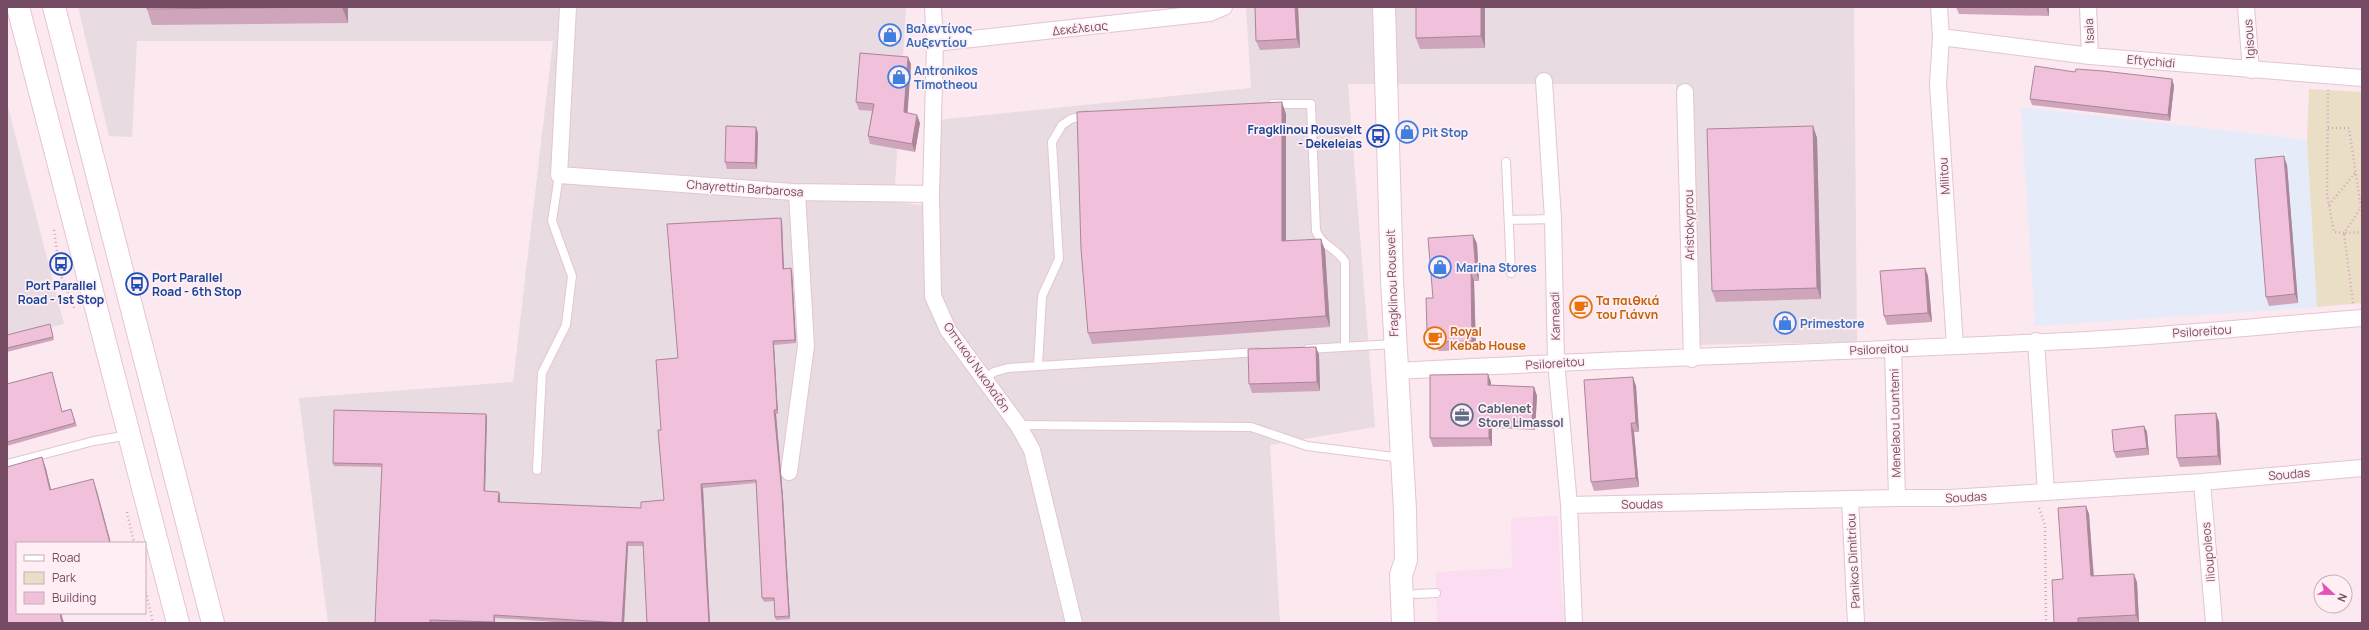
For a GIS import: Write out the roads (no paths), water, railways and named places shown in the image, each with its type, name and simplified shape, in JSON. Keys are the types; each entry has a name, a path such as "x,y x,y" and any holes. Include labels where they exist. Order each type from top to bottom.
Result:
{"main road":[{"path":"18,7 178,623"},
{"path":"54,7 213,623"},
{"name":"Fragklinou Rousvelt","path":"1384,7 1396,371 1402,458 1406,560 1401,575 1403,623"},
{"name":"Fragklinou Rousvelt","path":"1406,560 1414,571 1426,594 1417,623"}],"street":[{"path":"559,175 568,7"},
{"name":"Οπτικού Νικολαΐδη","path":"933,7 935,43 931,194 933,296 948,330 1018,425 1032,450 1074,623"},
{"name":"Δεκέλειας","path":"935,43 1210,13 1224,7"},
{"name":"Militou","path":"1938,7 1940,37 1938,84 1955,346"},
{"name":"Isaia","path":"2088,7 2090,56"},
{"name":"Igisous","path":"2246,7 2251,70"},
{"name":"Eftychidi","path":"1940,37 2090,56 2362,78"},
{"name":"Karneadi","path":"1544,81 1553,219 1556,361 1569,505 1567,590 1574,623"},
{"name":"Aristokyprou","path":"1685,92 1692,359"},
{"name":"Chayrettin Barbarosa","path":"559,175 798,193 931,194"},
{"path":"789,472 806,346 798,193"},
{"name":"Psiloreitou","path":"1396,371 1518,366 1556,361 1692,359 2036,341 2085,340 2358,319"},
{"path":"2036,341 2039,493"},
{"name":"Menelaou Lountemi","path":"1893,348 1897,498"},
{"name":"Soudas","path":"1569,505 1950,498 2202,482 2362,468"},
{"name":"Ilioupoleos","path":"2202,482 2214,623"},
{"name":"Panikos Dimitriou","path":"1850,499 1856,623"}],"lane":[{"path":"1273,104 1311,104 1316,231 1319,240 1341,255 1345,262 1344,347"},
{"path":"1038,366 1042,296 1059,259 1052,142 1062,125 1071,119 1086,115"},
{"path":"1506,162 1511,273"},
{"path":"537,470 542,373 566,325 572,276 552,221 559,175"},
{"path":"1508,220 1553,219"},
{"path":"1297,350 1395,344"},
{"path":"984,378 994,372 1008,368 1266,352"},
{"path":"1018,425 1251,427 1307,446 1402,458"},
{"path":"7,464 94,441 130,435"}],"place":[{"name":"Βαλεντίνος Αυξεντίου","path":"890,35"},
{"name":"Antronikos Timotheou","path":"899,77"},
{"name":"Pit Stop","path":"1407,132"},
{"name":"Fragklinou Rousvelt - Dekeleias","path":"1378,136"},
{"name":"Port Parallel Road - 1st Stop","path":"61,264"},
{"name":"Marina Stores","path":"1440,267"},
{"name":"Port Parallel Road - 6th Stop","path":"137,284"},
{"name":"Τα παιθκιά του Γιάννη","path":"1581,307"},
{"name":"Primestore","path":"1785,323"},
{"name":"Royal Kebab House","path":"1435,338"},
{"name":"Cablenet Store Limassol","path":"1462,415"}]}
